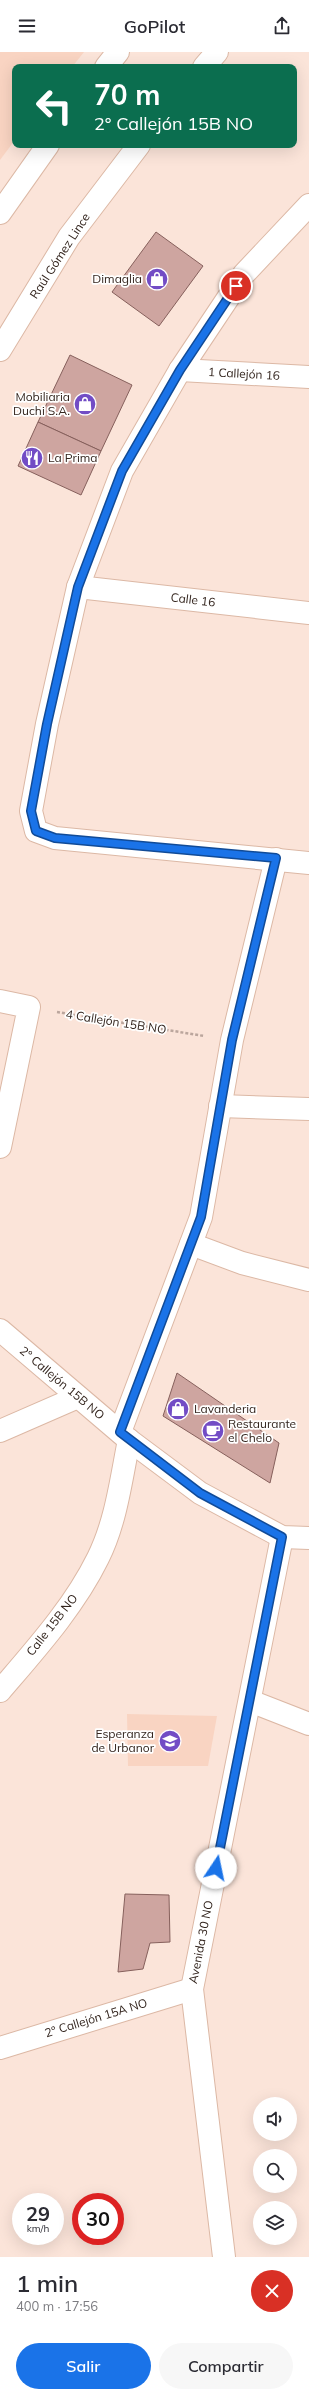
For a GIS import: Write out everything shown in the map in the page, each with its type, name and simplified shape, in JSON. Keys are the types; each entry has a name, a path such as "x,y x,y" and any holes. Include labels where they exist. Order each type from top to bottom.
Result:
{"street":[{"path":"108,64 118,52"},
{"path":"207,64 217,52"},
{"path":"0,213 46,148"},
{"name":"Raúl Gómez Lince","path":"0,350 69,237 137,148"},
{"path":"309,205 244,274 180,370 122,471 78,587 47,724 31,811 36,831 55,838 276,858 309,863"},
{"name":"1 Callejón 16","path":"180,370 309,377"},
{"name":"Calle 16","path":"78,587 309,613"},
{"name":"Calle 15B NO","path":"0,1691 72,1603 98,1558 115,1508 125,1436 201,1217 232,1040 276,858"},
{"path":"0,1001 29,1008 0,1147"},
{"path":"220,1106 309,1109"},
{"path":"191,1244 242,1263 309,1280"},
{"name":"2° Callejón 15B NO","path":"0,1330 125,1436 200,1493 282,1537 309,1538"},
{"path":"0,1431 78,1397"},
{"name":"Avenida 30 NO","path":"224,2257 192,1989 282,1537"},
{"path":"250,1701 309,1724"},
{"name":"2° Callejón 15A NO","path":"0,2048 192,1989"}],"path":[{"name":"4 Callejón 15B NO","path":"29,1008 232,1040"}],"shaded area":[{"path":"0,52 84,52 74,64 12,64 12,144 0,160"},
{"name":"Esperanza de Urbanor","path":"127,1714 217,1716 208,1766 128,1766"}],"building":[{"name":"Dimaglia","path":"156,232 203,266 159,326 112,292"},
{"name":"Mobiliaria Duchi S.A.","path":"70,355 132,385 101,451 38,422"},
{"path":"38,422 101,451 81,495 18,466"},
{"path":"177,1373 279,1443 270,1483 163,1416"},
{"path":"125,1894 169,1895 170,1942 150,1943 143,1969 118,1972"}],"place":[{"name":"Dimaglia","path":"157,279"},
{"name":"Mobiliaria Duchi S.A.","path":"85,404"},
{"name":"La Prima","path":"32,458"},
{"name":"Lavanderia","path":"178,1409"},
{"name":"Restaurante el Chelo","path":"213,1431"},
{"name":"Esperanza de Urbanor","path":"170,1741"}],"route":[{"path":"216,1868 282,1537 200,1493 120,1432 201,1217 232,1040 276,858 55,838 36,831 31,811 47,724 78,587 122,471 180,370 236,286"}]}
